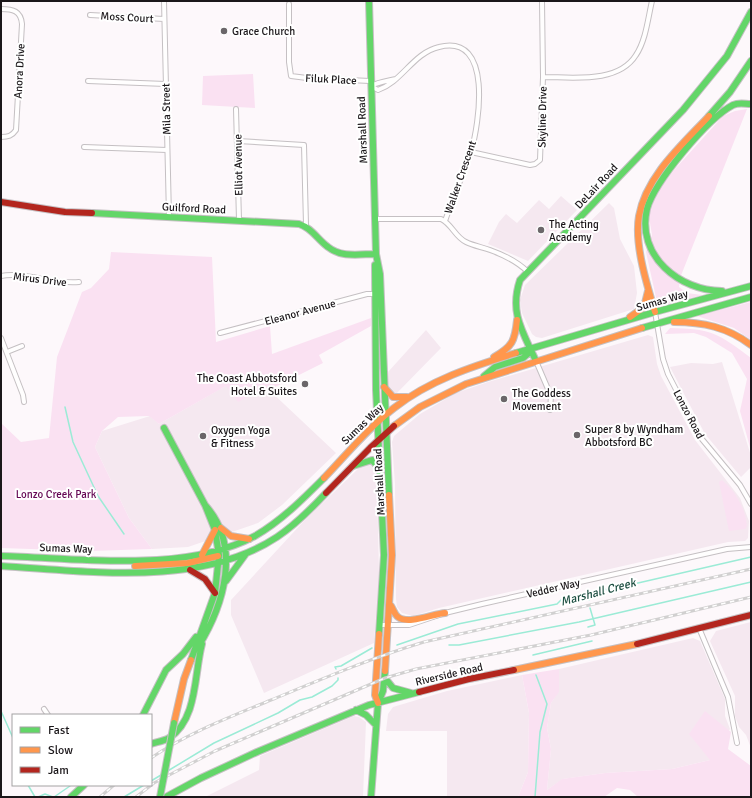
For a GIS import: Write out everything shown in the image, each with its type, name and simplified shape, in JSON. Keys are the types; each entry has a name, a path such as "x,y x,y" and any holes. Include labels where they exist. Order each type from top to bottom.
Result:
{"main road":[{"name":"Marshall Road","path":"369,1 370,84 377,294 377,423 381,470 384,555 375,695 378,703"},
{"name":"DeLair Road","path":"536,361 517,320 515,310 516,290 520,280 683,110 727,56 751,12"},
{"path":"655,312 639,231 639,216 645,195 656,176 727,96 751,61"},
{"path":"739,289 716,291 701,290 676,279 656,257 649,243 645,224 646,209 658,183 700,135 726,108 734,104 751,104"},
{"name":"Guilford Road","path":"1,202 65,212 239,220 306,225"},
{"path":"306,225 333,251 345,254 376,257"},
{"path":"620,323 644,306 647,300 649,286"},
{"name":"Sumas Way","path":"1,556 152,560 221,552 249,539 272,525 290,510 385,416 414,395 460,371 655,312 751,286"},
{"name":"Marshall Road","path":"371,797 378,703 383,692 385,678 390,604 391,510 377,294"},
{"name":"Sumas Way","path":"1,567 85,570 190,570 222,563 245,555 291,527 378,440 411,414 438,396 481,379 536,361 751,297"},
{"path":"481,364 511,346 516,336 517,320"},
{"path":"660,323 706,323 718,326 732,331 751,346"},
{"path":"481,379 495,367 523,358 531,350"},
{"path":"384,387 387,395 391,398 400,399 414,395"},
{"path":"164,428 218,529 222,563 226,581"},
{"path":"351,467 372,460 378,464 381,470"},
{"path":"218,529 231,536 249,539"},
{"path":"202,555 218,529"},
{"path":"85,570 183,564 205,561 221,552"},
{"path":"144,714 166,670 202,634 219,608 226,581 245,555"},
{"path":"160,797 184,680 202,634 215,593 222,563"},
{"path":"190,570 206,579 215,593"},
{"path":"390,604 398,618 408,620 436,613 445,613"},
{"name":"Riverside Road","path":"166,797 201,778 257,752 356,710 378,703 469,679 573,659 751,615"},
{"path":"152,744 166,739 178,732 187,720 191,710 202,634"},
{"path":"385,678 393,688 412,693"},
{"path":"356,710 366,715 376,725"},
{"path":"71,797 83,786"}],"street":[{"name":"Mila Street","path":"164,1 169,217"},
{"name":"Skyline Drive","path":"471,152 530,165 535,164 540,160 543,77 542,1"},
{"path":"543,77 600,76 616,71 626,65 636,55 642,40 652,1"},
{"name":"Filuk Place","path":"289,4 289,62 291,76 370,84"},
{"name":"Anora Drive","path":"1,9 13,10 18,13 22,24 16,130 13,135 1,137"},
{"name":"Moss Court","path":"90,15 164,19"},
{"name":"Walker Crescent","path":"370,84 378,90 387,87 412,62 433,48 441,46 451,46 467,52 477,66 479,79 476,124 471,152 445,221"},
{"path":"370,84 377,82 384,83 396,79"},
{"path":"88,81 166,84"},
{"name":"Elliot Avenue","path":"236,109 239,220"},
{"path":"238,141 304,145 306,225"},
{"path":"84,147 167,150"},
{"path":"375,219 437,218 445,221 457,235 466,242 491,250 514,260 528,272"},
{"name":"Mirus Drive","path":"1,276 15,276 68,283 79,282"},
{"name":"Eleanor Avenue","path":"220,333 367,294 377,294"},
{"name":"Lonzo Road","path":"655,312 660,323 663,359 668,374 701,438 740,485 751,504"},
{"path":"1,338 23,395 24,402"},
{"path":"7,352 22,346"},
{"name":"DeLair Road","path":"536,361 551,396 550,410"},
{"name":"Vedder Way","path":"380,625 414,624 445,613 727,549 751,546"},
{"path":"699,628 728,697 738,743"},
{"path":"44,709 47,714"}],"shaded area":[{"path":"561,196 577,210 528,261 488,244 499,222 506,214 517,223 539,200 549,209"},
{"path":"609,203 614,208 620,239 634,266 637,293 634,309 542,338 536,337 532,334 522,313 520,300 525,285"},
{"path":"426,330 441,348 396,394 391,392 388,387 388,372"},
{"path":"648,335 653,337 657,364 661,376 695,440 740,498 749,521 748,538 745,541 728,542 439,608 413,616 402,613 397,607 396,599 395,484 392,442 394,436 420,414 456,393 488,382"},
{"path":"722,362 751,456 751,467 741,477 705,434 670,367 691,363 713,364"},
{"path":"250,372 336,453 282,505 258,523 188,547 152,549 129,518 95,447 102,431 150,416 159,424"},
{"path":"367,463 375,467 377,486 379,572 374,643 264,693 231,615 231,600 303,522 362,465"},
{"path":"751,622 751,748 746,735 739,727 735,716 735,696 710,641 716,631"},
{"path":"693,638 700,641 725,699 725,716 730,729 710,760 672,769 605,773 563,779 547,790 551,749 547,728 551,703 559,691 559,669"},
{"path":"522,675 529,713 528,772 518,797 447,797 447,731 386,731 388,714 393,707 447,691"},
{"path":"354,716 359,717 366,722 363,797 205,797 259,770 260,756"}],"green space":[{"path":"253,74 255,108 202,105 203,76"},
{"path":"747,109 680,278 679,287 687,293 702,295 664,305 657,302 646,252 652,235 649,217 656,193 675,169 723,116 735,111"},
{"name":"Lonzo Creek Park","path":"111,252 212,257 216,342 270,326 272,354 371,318 371,326 319,355 323,363 269,390 259,391 238,402 226,386 159,424 149,416 118,417 102,431 95,447 129,518 152,549 90,551 1,548 1,423 21,442 49,438 57,357 82,292 91,288 109,269"},
{"path":"751,302 751,340 734,328 697,316"},
{"path":"670,328 705,331 714,334 751,358 751,451 740,411 747,379 732,353 706,337 694,333 665,334"},
{"path":"722,480 736,495 742,507 747,526 745,529 729,531 719,482"},
{"path":"559,669 559,692 551,703 547,728 551,749 547,790 562,779 605,773 672,769 710,760 689,734 705,711 731,732 728,749 751,766 751,797 638,797 630,790 617,788 604,797 518,797 528,772 529,713 522,675"}],"waterway":[{"path":"65,407 73,442 98,496 124,534"},
{"name":"Marshall Creek","path":"397,645 458,624 557,604 561,600 584,597 603,588 607,590 622,585 625,586 751,557"},
{"path":"449,645 459,645 579,622 751,582"},
{"name":"Marshall Creek","path":"584,597 589,600"},
{"path":"588,627 595,625 590,608"},
{"path":"533,655 592,641"},
{"path":"336,669 335,667 341,666 372,648"},
{"path":"535,797 540,732 547,704 536,675"},
{"path":"166,772 214,743 278,713 300,700 312,697 332,686 338,678"},
{"path":"1,711 12,736"},
{"path":"152,780 161,775"},
{"path":"29,786 35,797"},
{"path":"54,797 70,786"},
{"path":"124,797 142,786"},
{"path":"38,797 45,794 53,797"}],"railway":[{"path":"152,757 194,733 225,719 347,669 424,642 751,569"},
{"path":"152,785 215,751 385,678 416,669 591,635 751,597"},
{"path":"100,797 113,786"},
{"path":"136,797 150,786"}],"traffic: fast":[{"path":"369,1 376,254 380,274 389,495"},
{"path":"536,361 522,331 517,312 516,302 520,280 683,110 727,56 751,12"},
{"path":"709,116 730,92 751,61"},
{"path":"722,291 691,285 665,268 655,256 648,242 645,226 647,209 660,183 697,136 722,112 733,105 740,103 751,104"},
{"path":"92,213 299,224 311,231 328,247 339,253 351,255 376,254"},
{"path":"375,265 376,390 384,555 379,634"},
{"path":"516,353 655,312 751,286"},
{"path":"642,328 751,297"},
{"path":"484,376 495,367 523,358 530,352"},
{"path":"164,428 205,505 215,530 219,555 215,593 191,660"},
{"path":"353,466 372,460 381,470"},
{"path":"1,556 97,561 164,560 227,548 265,530 283,517 324,478"},
{"path":"1,566 70,571 143,572 179,570 214,564 247,553 277,537 303,516 326,493"},
{"path":"198,647 215,613 221,594 225,576 226,557 223,539 216,521 205,505"},
{"path":"226,581 245,555"},
{"path":"144,714 166,670 183,654 196,637"},
{"path":"152,744 169,738 178,730 185,720 193,695 202,644"},
{"path":"371,797 378,703 383,691 385,671"},
{"path":"385,678 393,688 411,693"},
{"path":"166,797 201,778 257,752 369,705 419,692"},
{"path":"356,710 366,715 376,725"},
{"path":"160,797 174,723"},
{"path":"71,797 83,786"}],"traffic: slow":[{"path":"655,312 648,290 638,239 639,216 643,201 657,174 677,149 709,116"},
{"path":"630,317 644,307 648,291"},
{"path":"494,357 505,350 512,343 517,320"},
{"path":"674,322 695,323 714,327 733,334 751,345"},
{"path":"394,426 420,407 466,384 642,328"},
{"path":"324,478 375,424 408,398 422,389 452,375 516,353"},
{"path":"384,387 393,397 407,397"},
{"path":"385,671 392,555 389,495"},
{"path":"221,528 231,536 249,539"},
{"path":"202,555 215,530"},
{"path":"135,566 188,563 218,556"},
{"path":"391,606 398,617 408,620 445,613"},
{"path":"378,703 375,695 379,634"},
{"path":"514,670 637,644"},
{"path":"174,723 184,679 191,660"}],"traffic: jam":[{"path":"1,202 65,212 92,213"},
{"path":"326,493 394,426"},
{"path":"190,570 205,579 215,593"},
{"path":"637,644 751,615"},
{"path":"419,692 469,679 514,670"}],"place":[{"name":"Grace Church","path":"224,31"},
{"name":"The Acting Academy","path":"541,230"},
{"name":"The Coast Abbotsford Hotel & Suites","path":"305,384"},
{"name":"The Goddess Movement","path":"504,399"},
{"name":"Super 8 by Wyndham Abbotsford BC","path":"577,435"},
{"name":"Oxygen Yoga & Fitness","path":"203,436"}]}
